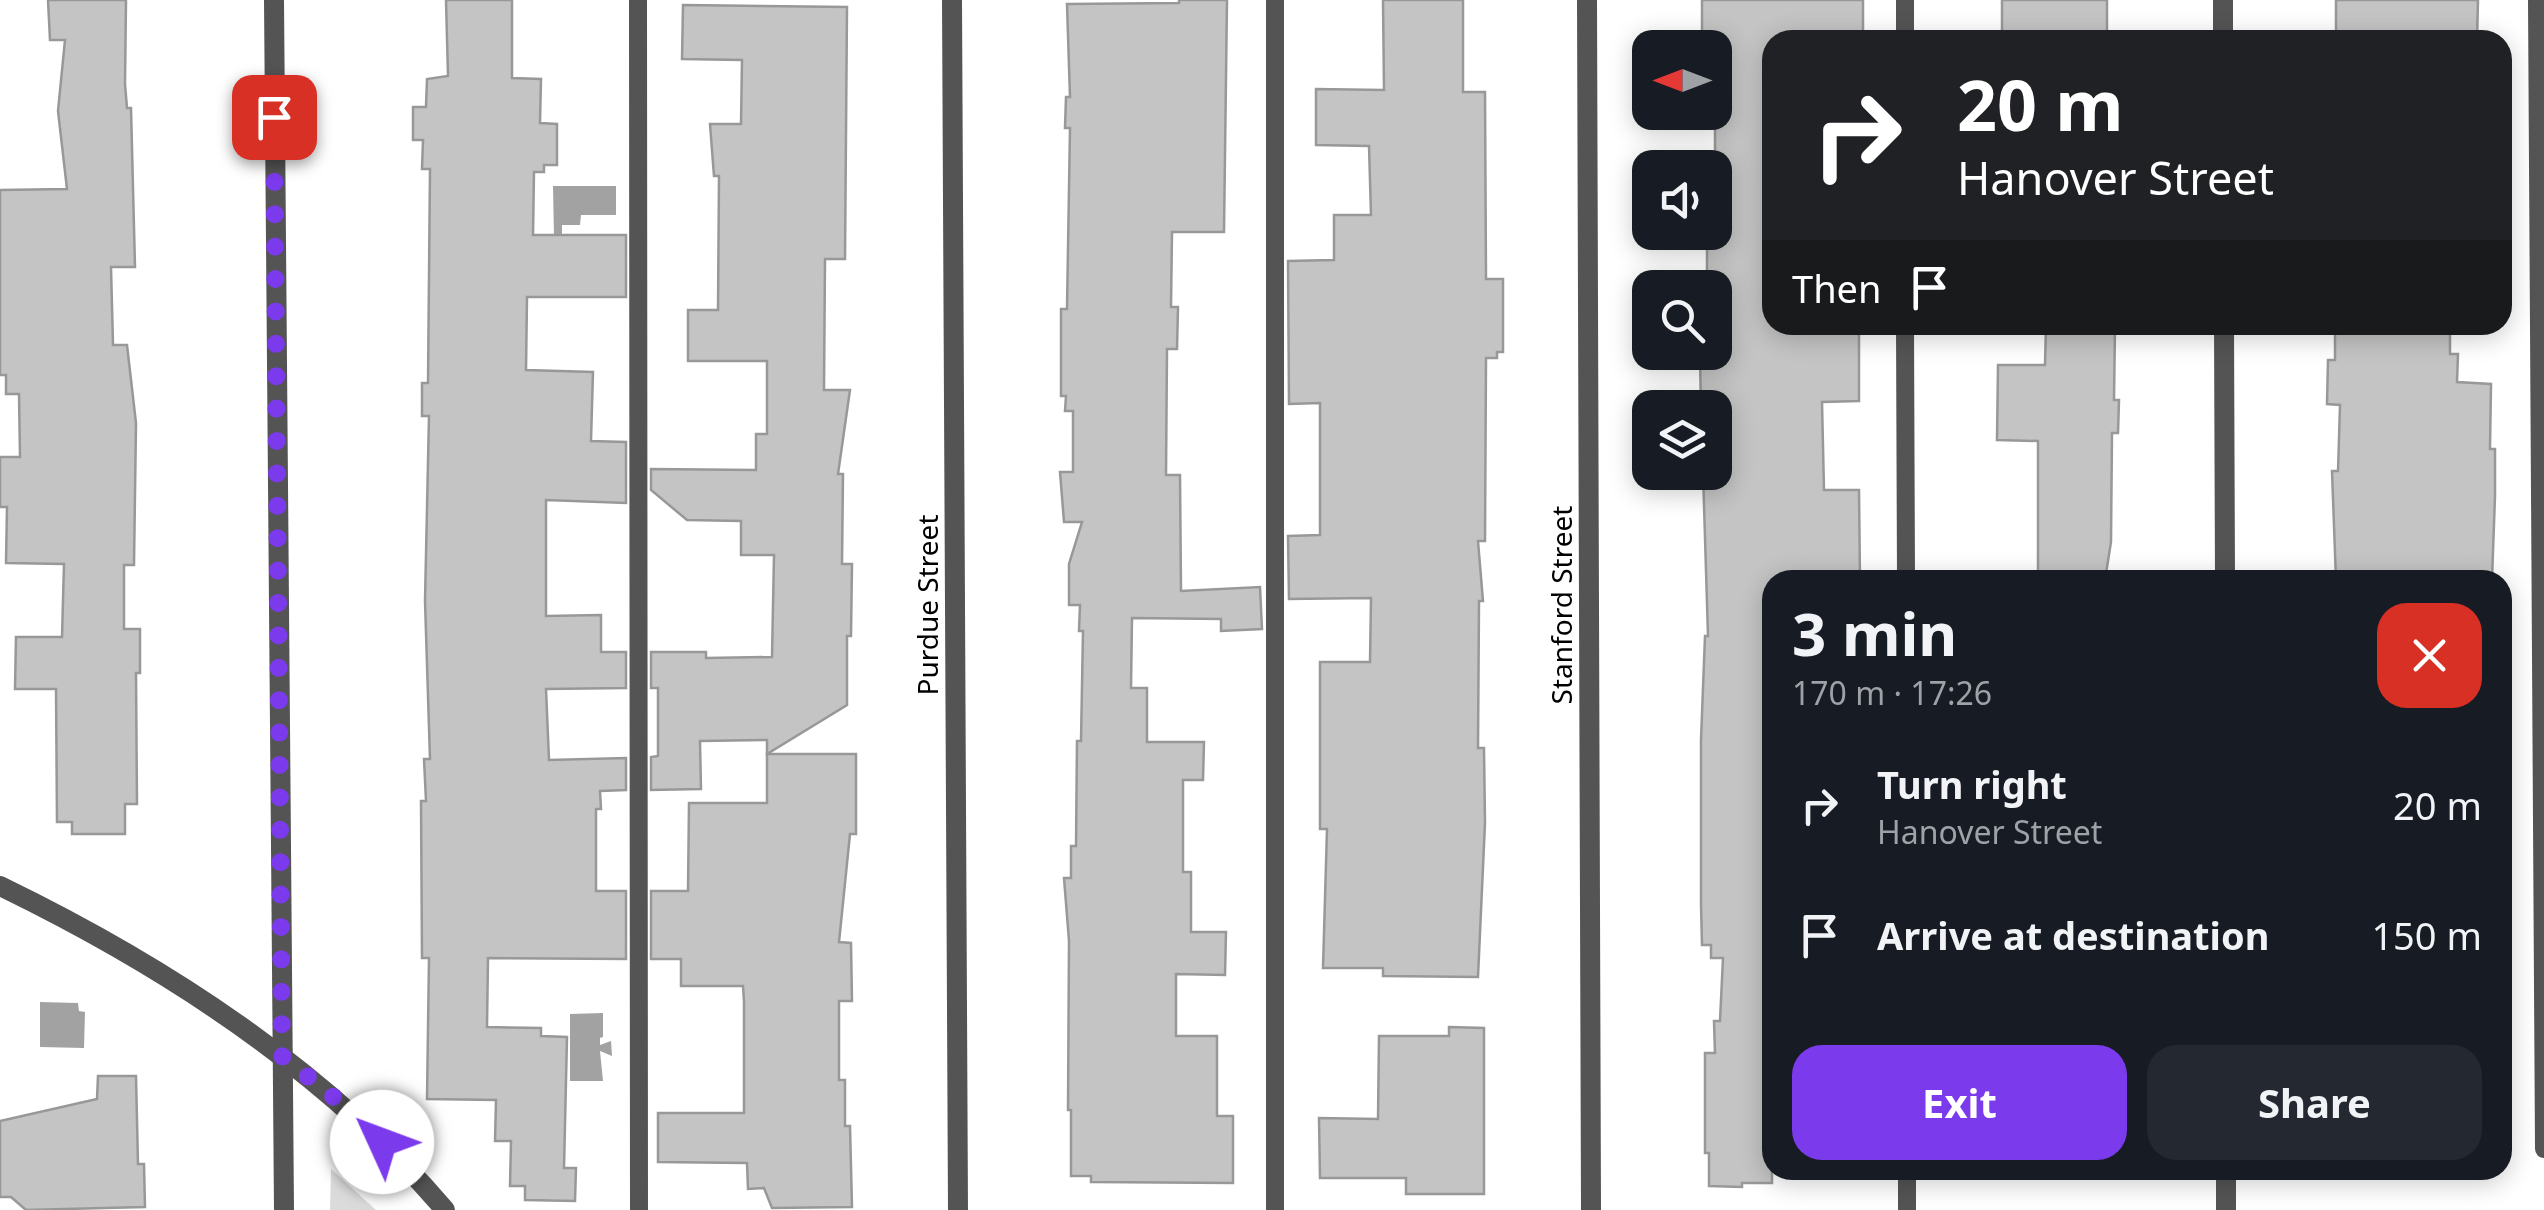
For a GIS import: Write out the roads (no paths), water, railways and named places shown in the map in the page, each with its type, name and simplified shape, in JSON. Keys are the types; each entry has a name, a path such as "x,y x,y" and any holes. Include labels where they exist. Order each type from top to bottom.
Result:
{"street":[{"path":"274,0 284,1210"},
{"name":"Purdue Street","path":"952,0 958,1210"},
{"name":"Stanford Street","path":"1588,0 1591,1210"},
{"path":"2223,0 2224,30"},
{"path":"2224,335 2225,570"},
{"path":"0,886 169,980 282,1056 360,1118 446,1210"},
{"path":"2226,1180 2226,1210"}],"lane":[{"path":"638,0 639,1210"},
{"path":"1275,0 1275,1210"},
{"path":"1904,0 1905,30"},
{"path":"2537,0 2544,1148"},
{"path":"1905,335 1906,570"},
{"path":"1908,1180 1908,1210"}]}
